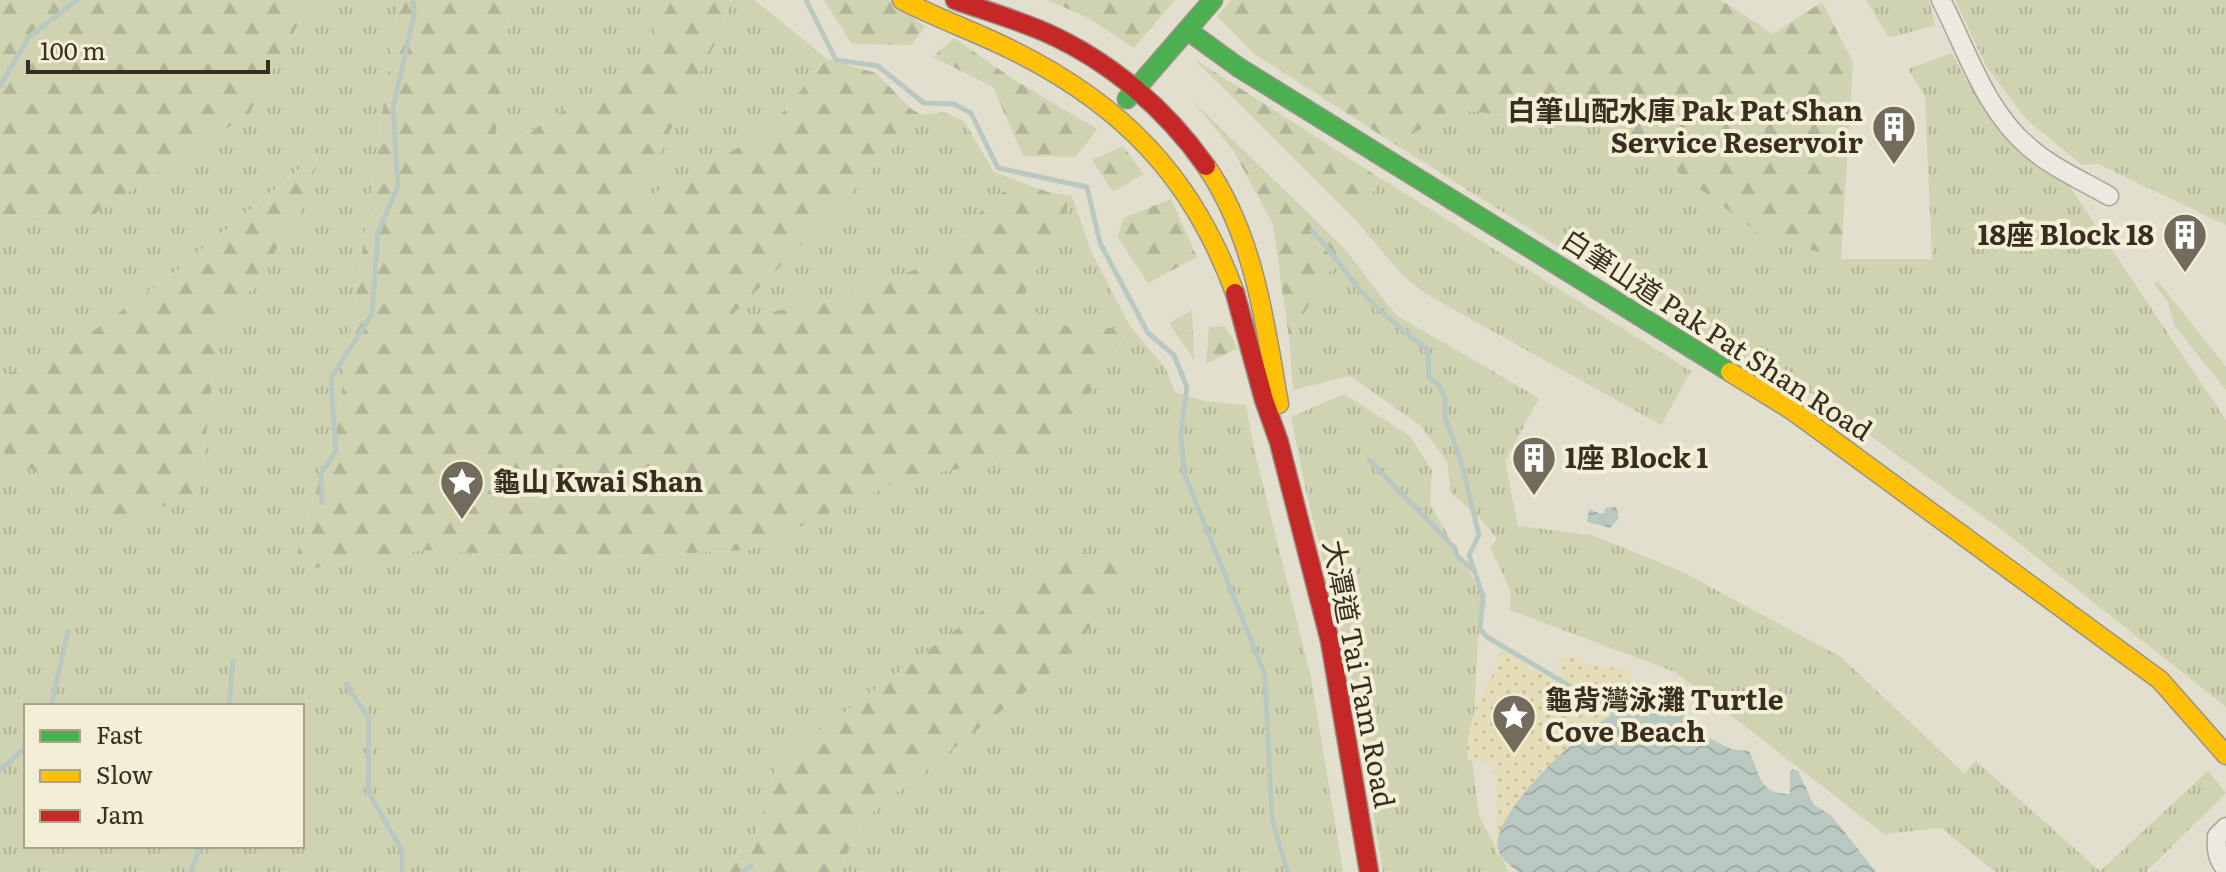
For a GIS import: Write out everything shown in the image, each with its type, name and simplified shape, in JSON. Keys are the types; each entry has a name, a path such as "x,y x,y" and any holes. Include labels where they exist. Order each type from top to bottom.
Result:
{"main road":[{"name":"大潭道 Tai Tam Road","path":"902,0 1031,58 1115,114 1174,171 1206,223 1233,288 1266,413 1279,442 1330,641 1369,872"},
{"name":"大潭道 Tai Tam Road","path":"955,0 1055,37 1111,69 1170,121 1195,151 1219,186 1250,261 1270,348 1280,413 1279,442"},
{"path":"1115,114 1213,0"},
{"name":"白筆山道 Pak Pat Shan Road","path":"1187,30 1238,67 1793,411 2160,680 2226,755"}],"street":[{"path":"1941,0 1958,39 2004,122 2029,148 2046,160 2109,196"},
{"path":"2226,827 2217,836 2216,847 2219,862 2226,869"}],"green space":[{"path":"0,0 311,0 249,114 87,219 0,215"},
{"path":"311,0 401,0 338,419 297,555 309,569 424,550 571,559 750,550 909,476 1046,457 1101,377 1130,327 1078,331 1019,304 1072,196 1090,249 1130,326 1166,369 1175,392 1204,401 1246,405 1311,677 1343,872 838,872 865,818 1057,667 1103,612 778,761 752,847 713,872 0,872 0,451 121,521 199,494 217,342 298,216 319,153 166,279 65,351 0,377 0,215 87,219 249,114"},
{"path":"401,0 511,0 493,154 632,69 672,0 732,0 717,40 631,206 765,133 827,59 876,73 910,108 922,115 830,216 727,320 831,301 935,262 995,196 1023,183 1072,196 1020,304 1078,331 1130,326 1101,377 1046,457 909,476 750,550 571,559 424,550 309,569 297,555 338,419"},
{"path":"511,0 672,0 632,69 492,154"},
{"path":"732,0 755,0 827,59 765,133 630,207 717,40"},
{"path":"824,0 889,0 925,26 912,45 852,44"},
{"path":"1048,0 1175,0 1134,48 1088,18"},
{"path":"1231,0 1721,0 1773,34 1822,2 1853,62 1841,259 1761,235 1619,128 1452,109 1396,145 1253,53 1217,16"},
{"path":"1866,0 1929,0 1935,25 1889,38"},
{"path":"1955,0 2226,0 2226,225 2098,164 2082,165 2026,119 1986,66"},
{"path":"954,38 1013,79 1097,129 1076,157 1023,156 993,87 933,57"},
{"path":"1952,53 1966,79 2009,136 2069,185 2226,420 2226,707 2007,534 1809,392 1707,340 1396,145 1452,109 1619,128 1761,235 1841,259 1932,259 1925,97 1908,69"},
{"path":"1193,58 1380,178 1357,222"},
{"path":"1192,100 1344,248 1289,338 1273,224 1233,150"},
{"path":"944,112 964,121 994,172 1023,183 995,196 935,262 831,301 725,321 830,216 922,115"},
{"path":"1123,146 1144,174 1113,192 1092,160"},
{"path":"321,152 298,216 217,342 199,494 121,521 0,451 0,377 65,351 166,279"},
{"path":"1380,178 1691,371 1661,425 1426,294 1402,275 1357,222"},
{"path":"1171,199 1197,257 1148,283 1118,238 1123,218"},
{"path":"1344,248 1396,315 1539,398 1505,461 1518,526 1592,535 1681,571 1841,657 1964,773 1976,761 2100,871 2208,771 2226,793 2146,872 1995,872 1941,828 1884,834 1675,672 1510,610 1511,592 1490,547 1497,539 1479,517 1451,493 1447,462 1421,426 1350,376 1293,390 1289,338"},
{"path":"2158,281 2226,367 2226,390 2174,325 2168,302 2154,284"},
{"path":"1192,310 1194,360 1169,323"},
{"path":"1225,326 1238,348 1206,364 1209,327"},
{"path":"1344,394 1410,436 1432,470 1430,504 1486,601 1478,639 1472,759 1479,816 1509,872 1383,872 1350,669 1291,417"},
{"path":"1064,550 1125,560 1103,612 1057,667 865,818 838,872 713,872 752,847 778,761"}],"sand":[{"name":"龜背灣泳灘 Turtle Cove Beach","path":"1502,651 1526,664 1525,667 1531,671 1533,669 1555,682 1559,676 1558,659 1581,656 1582,664 1630,670 1629,689 1665,695 1674,683 1678,685 1679,702 1621,713 1541,771 1537,781 1523,793 1498,846 1501,856 1496,853 1497,776 1493,773 1494,763 1468,760 1468,746 1476,709"}],"water":[{"path":"1616,507 1619,518 1610,528 1587,522 1589,509 1601,514 1605,508"},
{"path":"1679,702 1689,728 1731,749 1749,751 1762,781 1772,790 1790,794 1790,773 1792,769 1798,771 1814,805 1831,815 1876,872 1518,872 1504,859 1498,849 1500,833 1508,815 1541,774 1580,737 1612,715"}],"waterway":[{"path":"0,86 29,37 77,0"},
{"path":"322,503 321,473 336,451 331,378 372,314 378,232 398,186 393,108 414,15 413,0"},
{"path":"806,0 836,60 878,66 924,103 954,104 971,113 998,168 1087,187 1100,243 1148,333 1174,355 1187,387 1181,432 1184,473 1265,675 1272,820 1288,872"},
{"path":"1312,231 1369,299 1428,351 1429,378 1438,384 1445,398 1445,417 1461,461 1479,535 1469,555 1483,596 1480,629 1487,637 1617,714"},
{"path":"1369,460 1472,569"},
{"path":"51,704 68,631"},
{"path":"229,704 233,661"},
{"path":"346,684 369,719 368,792 402,850 402,872"},
{"path":"0,770 24,749"},
{"path":"191,872 199,848"},
{"path":"742,872 751,866"}],"traffic: fast":[{"path":"1127,99 1213,0"},
{"path":"1187,30 1238,67 1730,372"}],"traffic: slow":[{"path":"902,0 1000,44 1053,72 1121,121 1150,149 1198,214 1235,293"},
{"path":"1206,166 1236,221 1246,250 1262,311 1279,404"},
{"path":"1730,372 1793,411 2160,680 2226,755"}],"traffic: jam":[{"path":"955,0 1036,28 1093,58 1155,107 1206,166"},
{"path":"1235,293 1264,400 1279,442 1330,641 1369,872"}],"place":[{"name":"白筆山配水庫 Pak Pat Shan Service Reservoir","path":"1894,166"},
{"name":"18座 Block 18","path":"2185,274"},
{"name":"1座 Block 1","path":"1534,497"},
{"name":"龜山 Kwai Shan","path":"462,521"},
{"name":"龜背灣泳灘 Turtle Cove Beach","path":"1514,755"}]}
